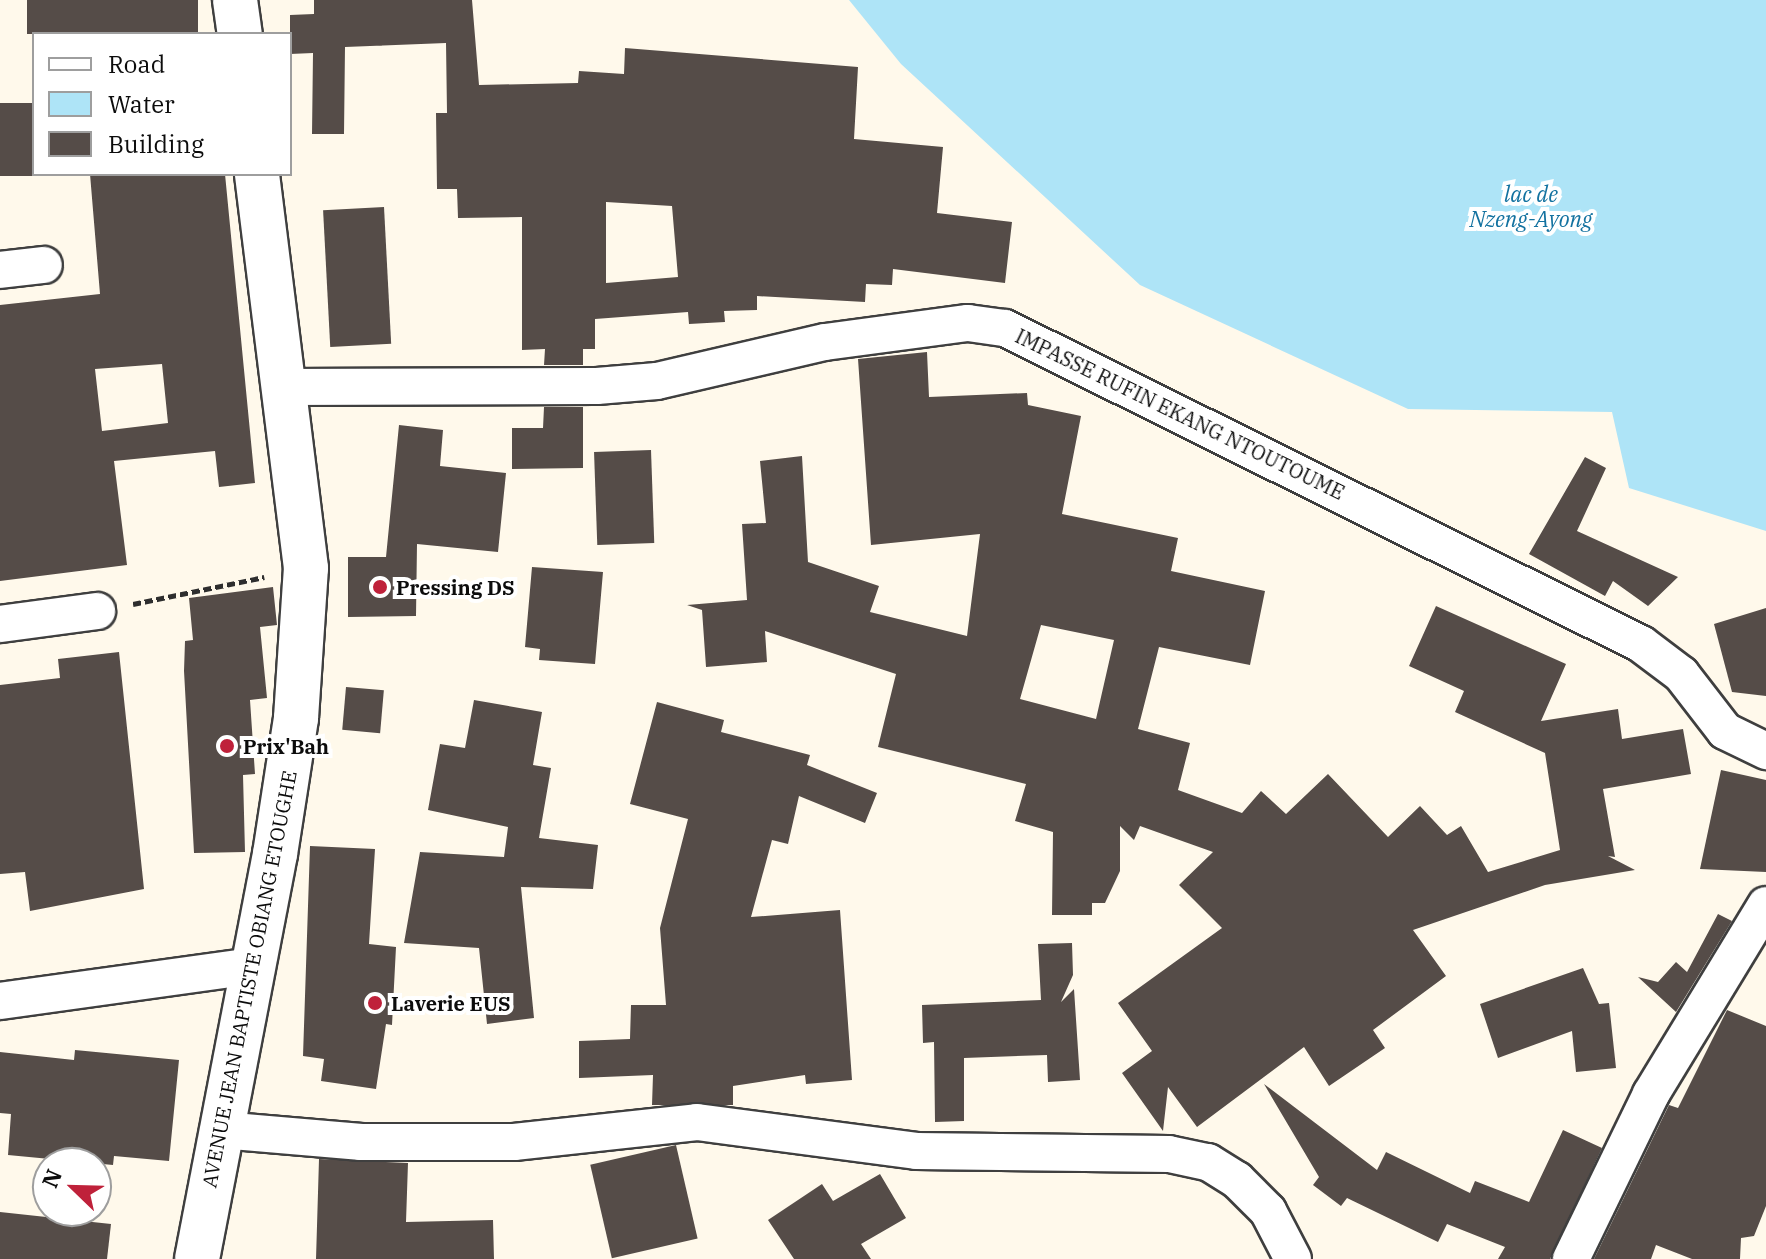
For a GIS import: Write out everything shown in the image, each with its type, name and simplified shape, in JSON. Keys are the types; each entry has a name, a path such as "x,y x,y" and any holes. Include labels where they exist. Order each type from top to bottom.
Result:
{"street":[{"path":"235,0 240,32"},
{"name":"AVENUE JEAN BAPTISTE OBIANG ETOUGHE","path":"197,1259 296,718 306,568 257,176"},
{"path":"0,270 44,265"},
{"name":"IMPASSE RUFIN EKANG NTOUTOUME","path":"283,387 597,386 657,381 825,342 968,323 1005,328 1641,644 1681,674 1725,731 1766,751"},
{"path":"0,624 97,611"},
{"path":"1571,1259 1651,1094 1766,905"},
{"path":"0,1001 253,966"},
{"path":"221,1130 361,1142 514,1142 697,1122 916,1151 1169,1154 1208,1162 1237,1180 1268,1211 1293,1259"}],"path":[{"path":"97,611 306,568"}],"water":[{"name":"lac de Nzeng-Ayong","path":"849,0 1766,0 1766,531 1629,488 1612,412 1408,409 1140,285 901,64"}],"building":[{"path":"27,0 198,0 198,32 27,34"},
{"path":"314,0 472,0 479,85 578,83 579,71 624,74 625,48 858,67 854,139 943,147 937,213 1012,222 1005,283 893,269 892,285 866,284 865,302 757,296 757,310 724,311 725,322 689,324 688,312 595,319 595,349 583,349 583,365 544,365 545,349 522,350 522,217 458,218 457,189 437,189 436,113 447,113 446,43 345,47 344,134 312,134 313,53 292,54 290,15 314,14","holes":["606,202 672,206 678,277 606,283"]},
{"path":"0,103 32,103 32,176 0,176"},
{"path":"90,176 225,176 255,483 219,487 215,451 114,461 127,565 0,581 0,305 100,294","holes":["162,364 168,423 102,431 95,369"]},
{"path":"384,207 391,344 330,347 323,210"},
{"path":"927,352 929,397 1027,393 1028,405 1081,416 1062,514 1178,538 1171,571 1265,591 1250,665 1159,647 1138,729 1190,743 1178,790 1242,813 1261,791 1286,814 1328,774 1388,837 1420,806 1447,835 1461,826 1488,872 1560,850 1545,753 1455,712 1464,691 1409,666 1436,606 1566,664 1541,721 1618,709 1622,739 1683,729 1691,774 1603,789 1615,857 1608,856 1635,870 1545,885 1413,930 1446,976 1373,1030 1385,1048 1329,1086 1304,1047 1197,1127 1168,1087 1163,1131 1122,1073 1152,1051 1118,1003 1222,928 1179,885 1213,852 1140,826 1134,840 1120,826 1120,871 1105,903 1092,903 1092,915 1052,915 1053,832 1015,821 1026,784 878,747 896,674 765,631 767,662 706,667 702,610 687,605 747,600 742,524 766,523 760,461 802,456 808,562 879,586 870,612 967,636 980,534 871,545 858,359","holes":["1041,625 1114,640 1096,719 1020,699"]},
{"path":"544,407 583,407 583,468 512,469 512,428 543,428"},
{"path":"399,425 443,430 440,466 506,473 498,552 417,544 416,616 348,617 348,557 386,557"},
{"path":"651,450 654,543 597,545 594,452"},
{"path":"1585,457 1606,468 1577,531 1678,577 1648,606 1613,581 1605,596 1529,554"},
{"path":"532,567 603,572 595,664 539,660 540,649 525,647"},
{"path":"273,587 277,625 260,627 267,698 250,700 255,774 243,775 245,852 194,853 184,671 185,641 193,640 189,598"},
{"path":"1766,608 1766,696 1732,692 1714,624"},
{"path":"119,652 144,889 30,911 25,872 0,874 0,685 60,678 58,659"},
{"path":"346,687 384,690 380,733 342,730"},
{"path":"474,700 542,712 533,765 551,768 539,838 598,845 593,889 521,887 534,1018 487,1024 479,948 404,943 420,852 504,857 508,827 428,810 440,744 465,748"},
{"path":"657,702 724,720 721,732 810,755 807,765 877,793 865,823 799,796 788,844 772,840 751,917 840,910 852,1080 806,1084 805,1075 733,1086 733,1105 652,1105 653,1075 579,1078 579,1041 630,1039 631,1005 666,1005 660,928 688,819 630,804"},
{"path":"1721,770 1766,780 1766,872 1700,869"},
{"path":"310,846 375,849 369,944 396,947 392,1025 386,1024 376,1089 321,1081 324,1059 303,1056"},
{"path":"1718,914 1732,921 1676,1012 1638,977 1658,982 1676,962 1687,972"},
{"path":"1072,943 1073,975 1061,1002 1074,989 1080,1080 1048,1082 1047,1055 964,1058 964,1121 935,1122 934,1042 923,1043 922,1005 1041,1000 1038,944"},
{"path":"1583,968 1599,1004 1609,1003 1616,1068 1576,1072 1572,1031 1498,1058 1480,1004"},
{"path":"1727,1010 1766,1026 1766,1206 1754,1236 1741,1238 1740,1259 1692,1259 1656,1245 1651,1259 1594,1259 1669,1105 1678,1108"},
{"path":"75,1050 179,1060 169,1161 114,1156 112,1165 112,1147 32,1147 32,1157 8,1155 11,1114 0,1113 0,1052 74,1060"},
{"path":"1264,1084 1377,1170 1386,1152 1470,1193 1475,1181 1529,1202 1563,1130 1602,1148 1550,1259 1498,1259 1505,1247 1447,1224 1438,1242 1347,1198 1341,1206 1313,1185 1319,1177"},
{"path":"676,1145 698,1239 612,1258 590,1165"},
{"path":"319,1159 408,1163 406,1222 493,1220 494,1259 316,1259"},
{"path":"880,1174 906,1218 861,1244 871,1259 794,1259 768,1220 822,1184 833,1201"},
{"path":"0,1212 32,1215 32,1227 111,1227 107,1259 0,1259"}],"place":[{"name":"Pressing DS","path":"380,587"},
{"name":"Prix'Bah","path":"227,746"},
{"name":"Laverie EUS","path":"375,1003"}]}
